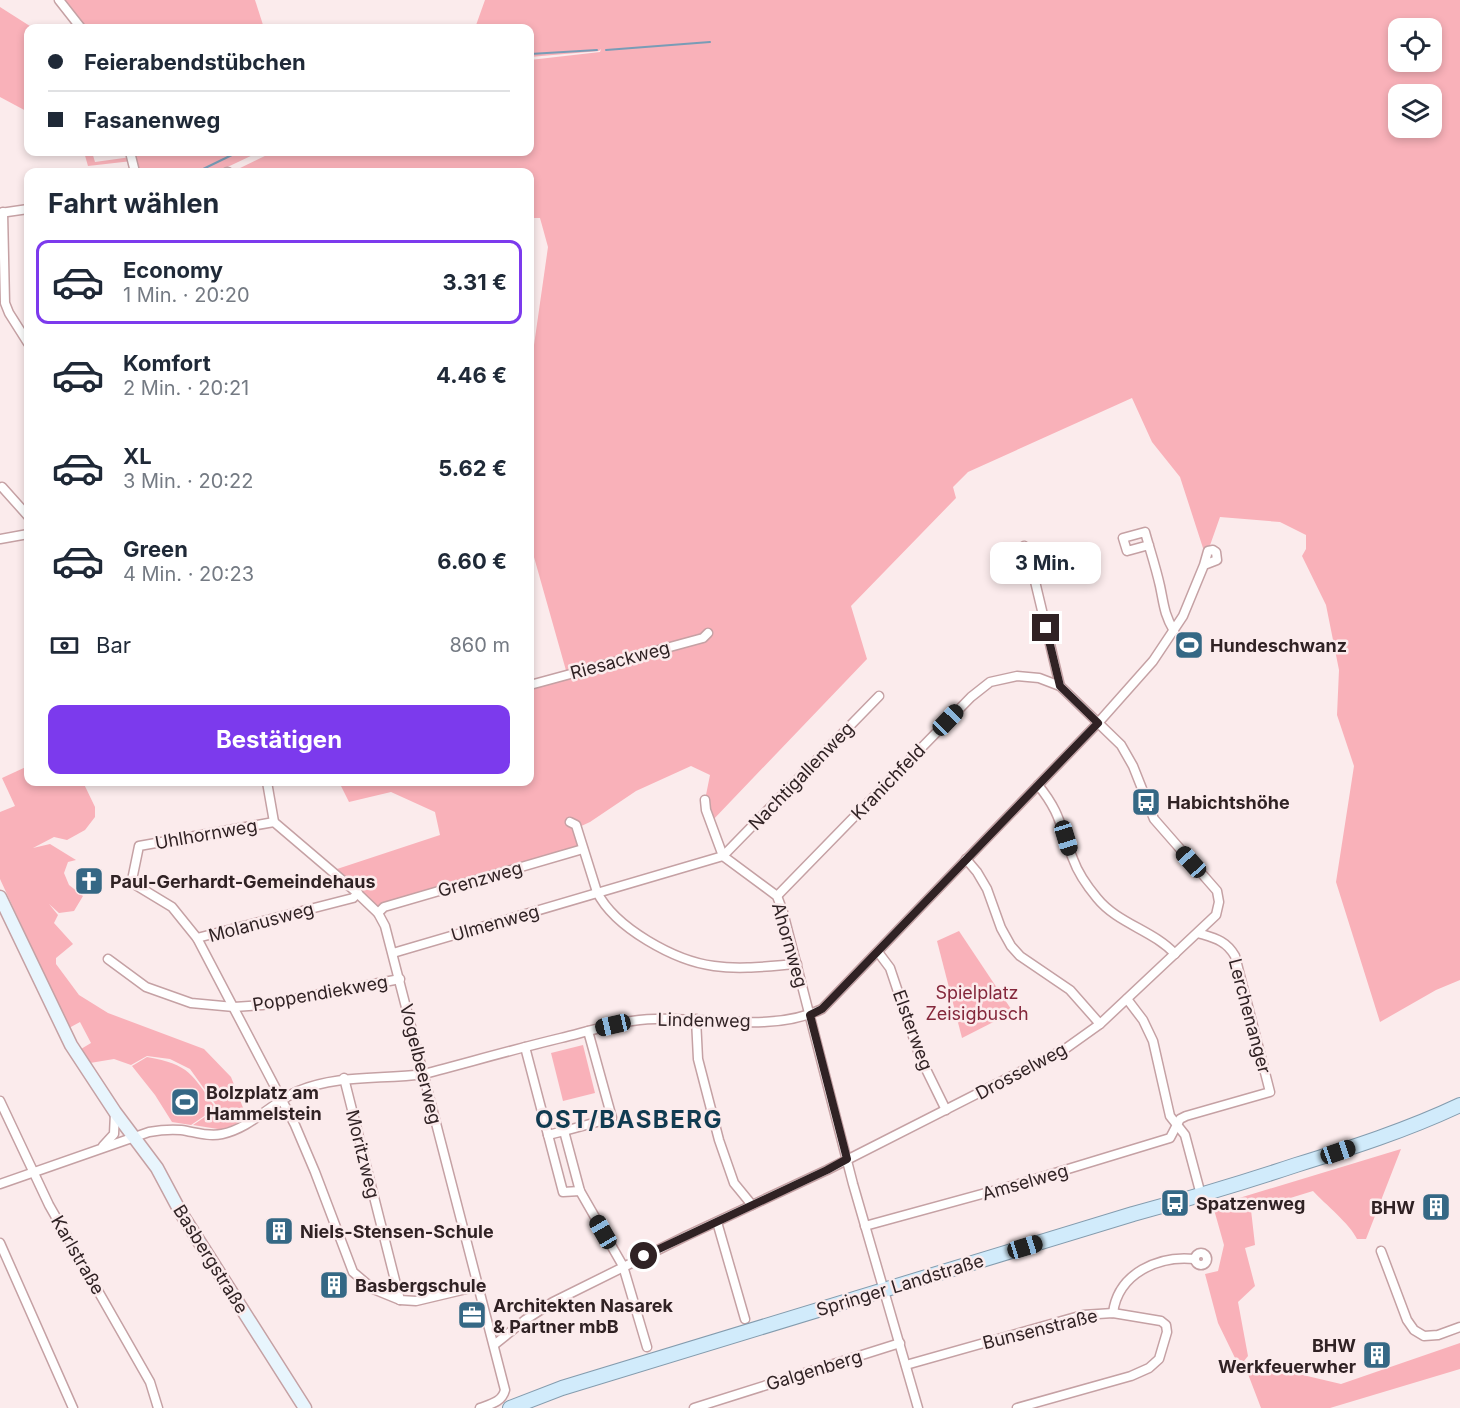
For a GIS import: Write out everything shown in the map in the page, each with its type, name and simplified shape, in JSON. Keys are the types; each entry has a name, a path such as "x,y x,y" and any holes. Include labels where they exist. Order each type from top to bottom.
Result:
{"main road":[{"name":"Basbergstraße","path":"0,897 62,1028 115,1112 157,1168 181,1213 305,1408"},
{"name":"Springer Landstraße","path":"510,1408 562,1388 1201,1195 1348,1148 1411,1126 1460,1104"}],"street":[{"path":"59,0 78,24"},
{"path":"24,210 1,213 5,303 24,337"},
{"path":"2,487 24,512"},
{"path":"0,539 24,535"},
{"path":"1149,545 1165,615 1174,631"},
{"path":"1024,546 1028,552 1060,686"},
{"path":"810,1015 822,1009 878,952 1098,723 1153,661 1184,616 1204,566"},
{"name":"Riesackweg","path":"534,684 703,638 708,633"},
{"name":"Kranichfeld","path":"777,896 981,688 990,682 1017,676 1039,678 1060,686 1098,723"},
{"name":"Nachtigallenweg","path":"723,856 879,696"},
{"path":"1038,785 1051,801 1060,818 1072,859 1083,880 1099,900 1121,920 1164,942 1175,954 1216,915 1219,902 1217,891 1154,819 1121,746 1098,723"},
{"path":"268,786 274,822"},
{"path":"705,800 723,856"},
{"name":"Uhlhornweg","path":"197,938 172,907 134,884 132,880 139,846 274,822"},
{"name":"Vogelbeerweg","path":"274,822 358,893 378,913 385,926 505,1390 498,1401 480,1408"},
{"path":"570,822 576,825 602,902 614,916 633,931 656,945 697,963 715,967 797,964"},
{"name":"Grenzweg","path":"378,913 384,907 583,849"},
{"name":"Ahornweg","path":"723,856 777,896 797,964 865,1226 918,1408"},
{"name":"Ulmenweg","path":"393,953 723,856"},
{"path":"966,859 987,888 1001,928 1011,946 1020,956 1070,990 1100,1024"},
{"name":"Molanusweg","path":"197,938 353,898 358,893"},
{"name":"Lerchenanger","path":"1177,1125 1186,1116 1270,1092 1235,956 1221,940 1198,933"},
{"path":"197,938 295,1125 353,1272 373,1289 400,1300 416,1301 479,1286"},
{"name":"Elsterweg","path":"878,952 890,968 920,1057 946,1110"},
{"name":"Drosselweg","path":"494,1345 525,1320 553,1302 847,1159 1065,1049 1100,1024 1175,954"},
{"name":"Poppendiekweg","path":"108,959 146,987 191,1003 234,1007 262,1005 400,979"},
{"path":"1127,999 1143,1020 1153,1041 1170,1116 1185,1136 1201,1195"},
{"name":"Lindenweg","path":"0,1184 135,1136 165,1129 201,1134 224,1134 252,1120 281,1100 315,1085 344,1078 394,1078 424,1074 588,1031 644,1020 781,1020 810,1015"},
{"path":"696,1019 698,1059 719,1140 734,1184 752,1205"},
{"path":"548,1135 612,1118 588,1031"},
{"path":"525,1047 563,1192 580,1191"},
{"name":"Moritzweg","path":"344,1078 400,1300"},
{"name":"Karlstraße","path":"0,1101 32,1172 146,1375 158,1408"},
{"path":"100,1149 114,1134 115,1112"},
{"name":"Amselweg","path":"865,1226 1022,1183 1170,1138 1177,1125"},
{"path":"564,1131 580,1191 623,1266 647,1347"},
{"path":"717,1222 745,1319"},
{"path":"0,1243 73,1408"},
{"path":"1381,1251 1407,1320 1414,1330 1424,1336 1431,1336 1460,1327"},
{"path":"1113,1313 1115,1300 1122,1286 1135,1274 1150,1265 1181,1257 1196,1259"},
{"name":"Bunsenstraße","path":"906,1365 1083,1315 1113,1313 1161,1321 1166,1325 1167,1332 1159,1359 1149,1368 1131,1376 1017,1408"},
{"name":"Galgenberg","path":"694,1408 721,1404 900,1343"}],"green space":[{"path":"59,0 255,0 263,24 78,24"},
{"path":"485,0 1460,0 1460,980 1436,990 1380,1022 1336,882 1354,766 1337,715 1339,670 1326,605 1302,556 1306,549 1306,535 1280,522 1220,517 1208,551 1203,548 1180,477 1152,442 1132,398 968,472 953,487 956,498 851,606 867,659 711,822 705,800 710,775 691,766 636,791 590,822 577,828 583,849 378,913 331,871 440,835 435,812 391,792 349,802 341,786 534,786 534,684 567,674 534,557 534,345 548,247 540,218 534,218 534,168 240,168 265,156 534,156 534,60 600,52 601,49 534,57 534,24 476,24"},
{"path":"0,7 27,24 24,24 24,110 0,97"},
{"path":"85,156 93,156 95,162 131,156 251,156 225,168 134,168 132,161 88,166"},
{"path":"24,768 24,786 85,786 95,807 95,817 85,830 67,840 54,837 33,848 50,844 76,860 68,862 64,873 69,885 83,896 74,911 59,913 49,904 58,915 54,923 73,944 56,958 56,964 79,995 108,1013 204,1049 231,1077 247,1118 224,1130 193,1125 218,1108 190,1069 170,1059 147,1056 131,1065 114,1059 90,1063 81,1049 91,1043 80,1022 69,1028 0,879 0,812 15,806 2,778"},
{"name":"Spielplatz Zeisigbusch","path":"959,931 1013,1012 962,1038 937,941"},
{"path":"583,1045 595,1093 563,1101 551,1053"},
{"name":"Bolzplatz am Hammelstein","path":"147,1057 173,1064 189,1073 216,1108 191,1125 172,1122 155,1095 132,1066"},
{"path":"1401,1149 1366,1239 1357,1239 1343,1221 1313,1191 1251,1210 1255,1245 1245,1248 1255,1286 1238,1302 1248,1356 1244,1361 1341,1384 1460,1343 1460,1369 1330,1408 1261,1408 1243,1361 1235,1358 1218,1323 1205,1274 1218,1271 1224,1245 1213,1206"}],"waterway":[{"path":"606,50 710,42"},
{"path":"534,54 597,50"},
{"path":"205,168 230,156"}],"place":[{"name":"Hundeschwanz","path":"1189,645"},
{"name":"Habichtshöhe","path":"1146,802"},
{"name":"Paul-Gerhardt-Gemeindehaus","path":"89,881"},
{"name":"Bolzplatz am Hammelstein","path":"185,1102"},
{"name":"Spatzenweg","path":"1175,1203"},
{"name":"BHW","path":"1436,1207"},
{"name":"Niels-Stensen-Schule","path":"279,1231"},
{"name":"Basbergschule","path":"334,1285"},
{"name":"Architekten Nasarek & Partner mbB","path":"472,1315"},
{"name":"BHW Werkfeuerwher","path":"1377,1355"}],"district":[{"name":"OST/BASBERG","path":"629,1119"}],"route":[{"path":"644,1256 847,1159 810,1015 822,1009 1098,723 1060,686 1046,628"}]}
